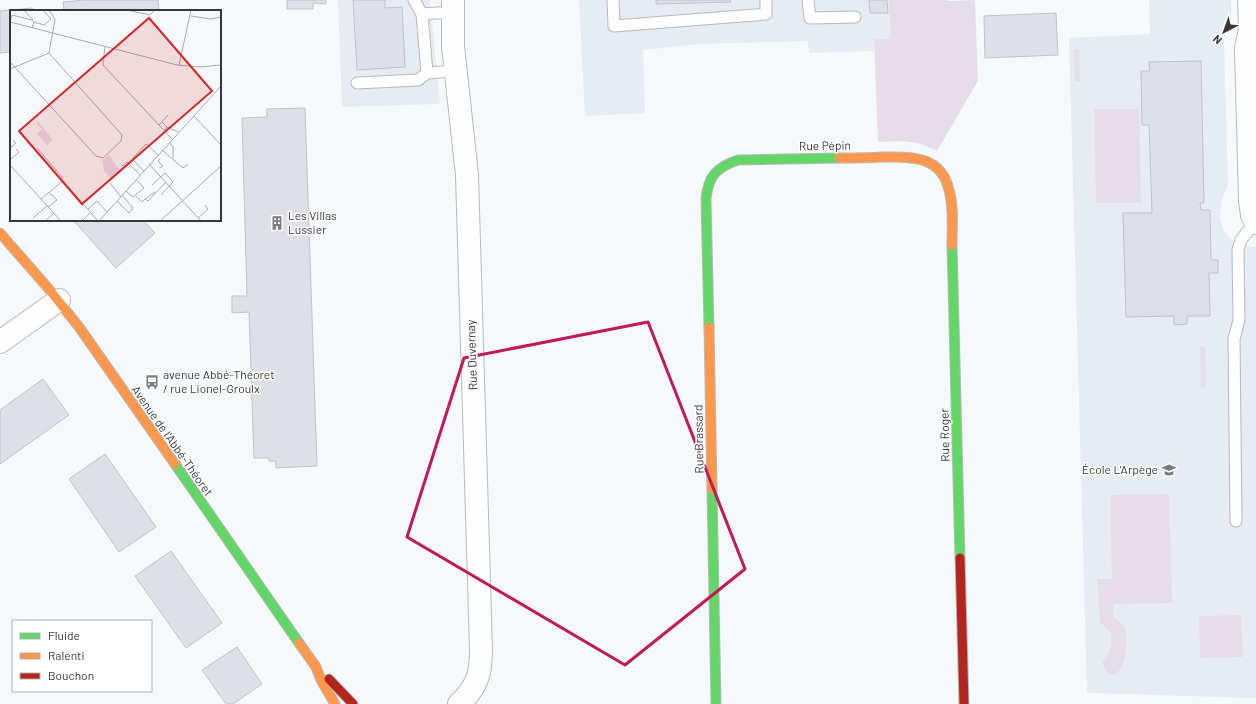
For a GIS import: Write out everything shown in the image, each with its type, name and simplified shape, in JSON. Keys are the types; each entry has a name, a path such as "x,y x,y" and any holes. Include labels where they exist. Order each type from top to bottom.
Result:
{"street":[{"path":"1249,0 1250,28 1246,49 1249,178 1251,211 1256,222"},
{"name":"Rue Duvernay","path":"453,6 453,46 467,175 481,650 480,674 469,694 459,704"},
{"name":"Rue Pépin","path":"713,175 728,163 745,160 910,156 921,158 939,168"},
{"name":"Rue Roger","path":"939,168 946,178 951,199 964,704"},
{"name":"Rue Brassard","path":"713,175 709,181 706,199 716,704"},
{"name":"Avenue de l'Abbé-Théoret","path":"0,234 22,256 59,300 79,327 316,668 335,704"},
{"path":"0,342 59,300"},
{"name":"Avenue de l'Abbé-Théoret","path":"316,668 331,680 354,704"}],"lane":[{"path":"414,0 422,14 427,73"},
{"path":"613,0 614,26 766,14 766,0"},
{"path":"808,0 810,18 855,17"},
{"path":"422,14 453,6"},
{"path":"357,83 418,80 427,73 455,70"},
{"path":"1236,521 1234,339 1239,320 1238,250 1241,240 1256,222"}],"highlighted area":[{"path":"648,322 745,569 625,665 407,537 464,358"}],"shaded area":[{"path":"338,0 430,0 440,104 342,107"},
{"path":"579,0 889,0 891,39 874,39 874,51 809,53 808,41 700,44 643,50 645,113 585,116"},
{"path":"889,0 975,0 978,81 937,151 922,144 902,141 878,142 874,39 891,39"},
{"name":"École L'Arpège","path":"1149,0 1231,0 1231,26 1224,40 1228,184 1221,202 1220,217 1223,230 1233,241 1245,246 1256,247 1256,698 1087,693 1069,38 1150,34"},
{"path":"1074,49 1079,49 1080,81 1075,81"},
{"path":"1094,109 1139,109 1141,203 1096,203"},
{"path":"1200,347 1205,347 1206,387 1201,388"},
{"path":"1169,494 1172,603 1113,604 1114,617 1126,628 1126,654 1119,671 1114,675 1108,674 1103,665 1103,661 1111,648 1111,633 1100,622 1097,579 1112,579 1110,495"},
{"path":"1241,615 1243,657 1200,658 1199,616"}],"building":[{"path":"84,0 158,0 159,10 64,10 63,2"},
{"path":"287,0 326,0 326,4 313,3 313,9 287,9"},
{"path":"353,0 385,0 385,8 402,7 405,67 357,70"},
{"path":"656,0 730,0 731,2 656,4"},
{"path":"869,0 887,0 888,13 870,13"},
{"path":"32,8 33,10 11,10"},
{"path":"10,10 10,52 0,53 0,11"},
{"path":"1056,13 1058,55 985,58 984,16"},
{"path":"1201,61 1204,203 1200,203 1201,210 1210,210 1211,260 1218,260 1218,273 1209,273 1210,316 1187,316 1187,324 1174,325 1174,316 1126,317 1123,213 1152,213 1149,125 1142,125 1141,71 1150,71 1149,62"},
{"name":"Les Villas Lussier","path":"305,108 317,466 276,468 276,461 269,461 269,458 254,458 249,312 232,313 232,296 247,296 242,118 267,117 267,109"},
{"path":"74,221 144,221 155,233 116,268"},
{"path":"43,379 69,415 0,464 0,410"},
{"path":"105,454 156,527 119,552 69,479"},
{"path":"171,551 222,623 186,648 135,576"},
{"path":"237,647 262,684 233,704 226,704 202,670"}],"traffic: fast":[{"path":"709,327 706,199 711,178 719,169 738,160 839,158"},
{"path":"952,245 960,558"},
{"path":"175,464 299,643"},
{"path":"712,489 716,704"}],"traffic: slow":[{"path":"839,158 904,157 923,160 932,164 939,170 945,179 951,197 952,245"},
{"path":"0,233 48,288 79,327 175,464"},
{"path":"709,327 712,489"},
{"path":"299,643 316,667 321,680 335,704"}],"traffic: jam":[{"path":"960,558 964,704"},
{"path":"329,679 353,704"}],"place":[{"name":"Les Villas Lussier","path":"277,223"},
{"name":"avenue Abbé-Théoret / rue Lionel-Groulx","path":"152,382"},
{"name":"École L'Arpège","path":"1169,470"}]}
